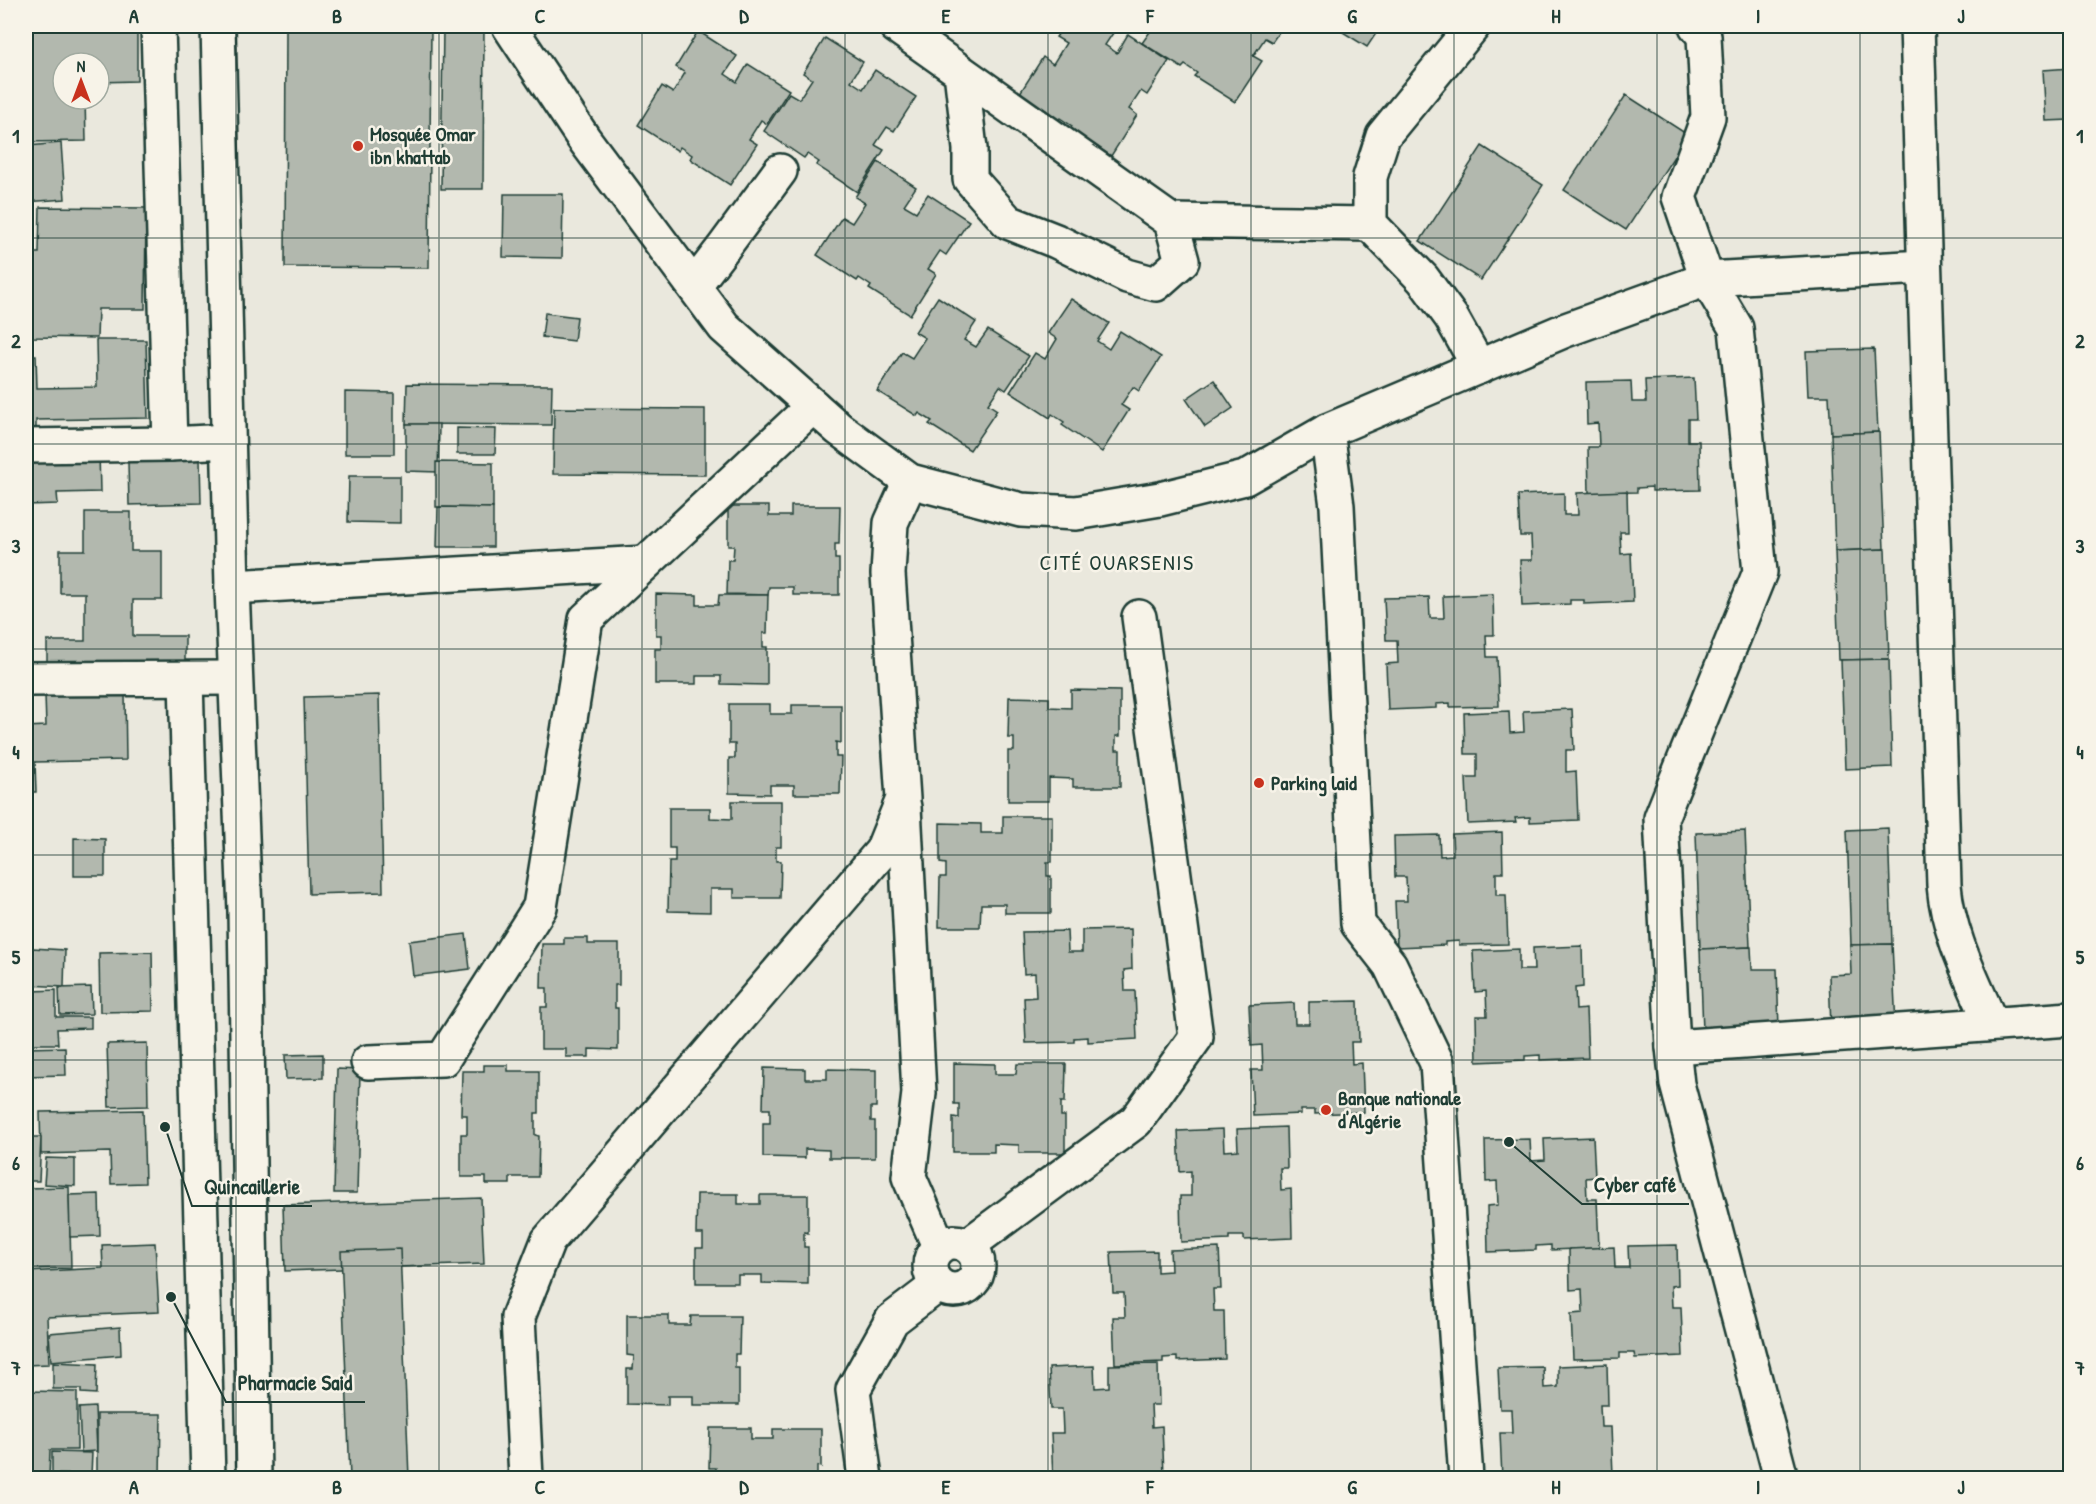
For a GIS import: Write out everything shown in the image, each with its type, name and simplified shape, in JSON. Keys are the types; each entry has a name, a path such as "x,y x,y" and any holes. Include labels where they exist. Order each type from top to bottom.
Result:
{"street":[{"path":"158,26 170,444"},
{"path":"218,26 232,587 245,911 254,1479"},
{"path":"509,26 584,139 724,327 839,429 910,481 1021,510 1076,513 1160,499 1245,478 1327,431 1563,331 1707,279 1924,267"},
{"path":"896,26 1171,221 1370,224"},
{"path":"1473,26 1383,136 1370,177 1370,224 1423,279 1450,317 1479,367"},
{"path":"1696,26 1704,36 1708,117 1679,197 1707,279 1736,328 1760,572 1661,818 1673,1047 1677,1084 1781,1479"},
{"path":"1917,26 1946,904 1955,938 1990,1023"},
{"path":"961,72 970,149 970,179 1008,222 1127,276 1156,284 1182,261 1171,221"},
{"path":"694,285 780,171"},
{"path":"368,1062 443,1059 540,907 586,619 813,406"},
{"path":"1327,431 1336,506 1358,924 1390,965 1437,1063 1466,1479"},
{"path":"26,446 228,441"},
{"path":"910,481 891,524 888,574 919,1094 909,1177 953,1246"},
{"path":"232,587 645,563"},
{"path":"865,1479 852,1390 892,1320 938,1285 930,1271 931,1256 953,1246 1136,1121 1196,1037 1139,618"},
{"path":"26,679 235,678"},
{"path":"186,679 208,1479"},
{"path":"526,1479 518,1317 548,1241 882,851 903,799"},
{"path":"1673,1047 2070,1019"}],"building":[{"path":"26,26 137,26 137,81 111,82 111,51 51,51 51,111 85,111 86,141 26,142"},
{"name":"Mosquée Omar ibn khattab","path":"286,26 431,26 429,268 285,267"},
{"path":"443,26 484,26 483,189 441,189"},
{"path":"1064,26 1115,26 1117,27 1105,45 1117,53 1128,34 1169,61 1147,95 1141,91 1129,109 1137,115 1111,156 1070,129 1072,126 1060,118 1058,122 1018,96 1043,57 1053,64 1066,43 1056,37"},
{"path":"1154,26 1283,26 1272,42 1265,38 1253,56 1262,61 1235,102 1194,76 1197,73 1185,65 1182,68 1142,43"},
{"path":"1333,26 1381,26 1367,47"},
{"path":"698,31 737,56 725,74 737,82 748,64 789,90 767,124 761,120 749,139 757,144 730,185 690,159 692,155 680,147 678,151 638,125 662,86 673,93 685,73 676,67"},
{"path":"825,38 863,62 851,81 863,89 875,70 916,97 894,131 887,127 875,145 884,150 857,192 816,165 819,162 807,154 804,158 764,131 789,93 799,99 812,79 803,73"},
{"path":"2070,68 2070,120 2046,121 2043,70"},
{"path":"1626,95 1688,135 1626,230 1564,190"},
{"path":"61,143 65,199 26,202 26,172 29,172 28,146"},
{"path":"1482,146 1543,185 1481,280 1420,241"},
{"path":"878,162 916,187 904,205 916,212 928,194 969,221 946,255 940,251 928,269 936,274 910,315 869,289 871,286 859,278 857,281 817,255 842,217 852,223 865,203 855,197"},
{"path":"504,194 563,194 562,258 503,257"},
{"path":"40,207 146,208 145,309 98,309 97,338 30,337 30,290 26,290 26,253 39,253"},
{"path":"938,297 976,322 964,340 976,347 988,330 1029,356 1006,390 1000,386 988,404 997,410 970,450 929,424 932,421 919,413 917,416 877,391 902,352 912,358 925,338 915,332"},
{"path":"1071,299 1109,323 1097,341 1109,349 1120,331 1161,357 1139,391 1133,387 1121,405 1129,410 1102,452 1062,425 1064,422 1052,414 1050,418 1010,392 1035,353 1045,359 1057,339 1048,333"},
{"path":"545,313 577,317 574,341 542,337"},
{"path":"96,340 146,340 148,418 36,420 36,429 26,429 26,355 36,355 37,388 97,387"},
{"path":"1874,349 1878,432 1831,434 1829,396 1808,396 1806,351"},
{"path":"1694,378 1696,419 1688,419 1688,441 1699,441 1700,490 1652,491 1652,487 1637,488 1637,492 1589,493 1588,447 1599,447 1598,423 1587,424 1586,382 1631,381 1632,402 1646,402 1645,380"},
{"path":"1214,380 1233,408 1205,427 1186,399"},
{"path":"407,384 552,385 551,425 406,424"},
{"path":"345,392 394,393 394,454 345,454"},
{"path":"554,408 705,409 705,475 553,474"},
{"path":"406,424 439,424 438,472 406,471"},
{"path":"457,428 496,429 495,454 457,454"},
{"path":"1879,432 1884,549 1835,551 1831,434"},
{"path":"99,453 100,492 57,493 58,504 26,505 26,455"},
{"path":"200,459 201,503 129,505 128,462"},
{"path":"436,462 493,463 493,508 436,507"},
{"path":"349,476 400,476 400,523 348,522"},
{"path":"1627,491 1628,532 1620,532 1621,554 1631,553 1633,602 1584,604 1584,600 1570,600 1570,604 1522,606 1520,560 1532,560 1531,536 1520,536 1518,495 1564,493 1564,515 1578,515 1577,493"},
{"path":"728,506 769,506 769,516 791,516 791,506 840,506 839,544 835,544 835,559 839,559 839,595 793,595 793,587 769,587 768,595 727,594 728,560 733,560 734,546 728,546"},
{"path":"438,507 493,508 493,547 437,547"},
{"path":"85,512 131,512 131,551 162,551 162,600 133,600 133,636 185,636 185,664 47,663 47,641 85,641 85,593 60,593 60,550 85,550"},
{"path":"1885,549 1889,659 1839,660 1835,551"},
{"path":"656,594 697,595 697,605 718,605 719,595 768,595 767,633 763,633 763,647 767,647 767,685 721,684 721,676 696,676 696,684 655,684 655,649 661,649 661,635 656,635"},
{"path":"1493,594 1494,635 1486,635 1487,657 1497,657 1499,706 1450,707 1450,703 1436,704 1436,708 1388,710 1386,664 1398,663 1397,640 1386,640 1384,598 1429,597 1430,618 1444,618 1443,596"},
{"path":"1889,659 1892,767 1845,769 1841,660"},
{"path":"1071,690 1120,691 1120,736 1116,736 1116,750 1120,750 1120,787 1073,787 1073,779 1049,778 1049,801 1008,801 1008,751 1014,751 1014,738 1008,738 1009,697 1049,698 1049,707 1071,708"},
{"path":"125,694 126,760 35,762 36,792 26,792 26,727 46,726 45,695"},
{"path":"379,695 383,892 309,894 304,697"},
{"path":"729,704 770,704 770,714 792,714 792,705 841,705 841,743 836,742 836,757 841,757 840,794 794,794 794,785 770,785 770,794 729,793 729,758 735,758 735,744 729,744"},
{"path":"1572,709 1574,750 1566,750 1566,772 1576,771 1578,820 1530,822 1530,817 1515,818 1516,822 1468,824 1466,778 1477,778 1477,754 1465,754 1464,713 1509,711 1510,733 1524,732 1523,711"},
{"path":"732,801 781,801 781,847 776,847 776,861 781,861 780,898 734,898 734,889 710,889 710,912 668,911 669,862 675,862 675,848 669,848 669,808 710,808 710,818 732,819"},
{"path":"1003,816 1052,816 1052,862 1047,862 1047,876 1051,876 1051,913 1005,913 1005,904 981,904 980,927 939,927 940,877 946,877 946,864 940,863 940,823 981,824 981,833 1003,833"},
{"path":"1888,828 1892,944 1851,945 1847,830"},
{"path":"1745,831 1750,947 1700,949 1696,833"},
{"path":"1502,832 1503,873 1496,873 1496,895 1506,895 1508,944 1459,945 1459,941 1445,942 1445,945 1397,947 1395,901 1407,901 1406,877 1395,877 1394,836 1439,835 1440,856 1453,855 1452,834"},
{"path":"74,838 105,839 105,876 74,876"},
{"path":"1131,929 1132,969 1124,970 1125,991 1135,991 1137,1039 1088,1042 1088,1037 1074,1038 1074,1042 1026,1043 1024,998 1036,997 1035,973 1024,974 1022,932 1067,931 1068,952 1082,952 1082,930"},
{"path":"466,934 470,969 413,976 409,941"},
{"path":"564,938 588,938 588,944 619,944 619,985 615,985 615,1008 618,1008 618,1050 589,1049 589,1057 566,1057 566,1049 541,1049 541,1007 547,1007 547,988 541,988 542,944 564,944"},
{"path":"1892,944 1896,1026 1831,1028 1829,975 1851,974 1850,945"},
{"path":"1582,946 1583,987 1575,988 1576,1010 1586,1009 1588,1058 1540,1060 1540,1055 1525,1056 1525,1060 1477,1062 1476,1016 1487,1016 1486,991 1475,992 1473,951 1519,949 1519,970 1534,970 1533,948"},
{"path":"1751,947 1752,969 1777,969 1779,1028 1703,1031 1700,949"},
{"path":"26,948 28,948 30,1014 26,1014"},
{"path":"32,948 65,950 64,987 30,985"},
{"path":"152,952 153,1011 100,1012 99,953"},
{"path":"91,987 92,1014 60,1015 59,988"},
{"path":"56,990 56,1017 91,1017 91,1028 57,1029 58,1044 26,1044 26,1016 33,1016 33,991"},
{"path":"1358,1001 1359,1042 1351,1042 1352,1064 1362,1063 1364,1112 1315,1114 1315,1110 1301,1110 1301,1114 1253,1116 1251,1070 1263,1070 1262,1045 1251,1046 1249,1005 1294,1003 1295,1024 1309,1024 1309,1002"},
{"path":"147,1043 148,1106 109,1107 107,1044"},
{"path":"65,1047 66,1075 26,1076 26,1048"},
{"path":"323,1054 323,1078 286,1079 285,1055"},
{"path":"954,1063 995,1064 995,1074 1016,1074 1017,1064 1066,1064 1065,1102 1061,1102 1061,1116 1065,1116 1065,1153 1019,1153 1019,1145 994,1144 994,1152 953,1152 953,1117 959,1118 959,1104 954,1104"},
{"path":"484,1065 508,1065 508,1071 539,1071 539,1113 535,1113 535,1135 539,1136 538,1177 510,1177 510,1184 486,1184 486,1177 461,1177 461,1134 467,1134 467,1115 461,1115 462,1071 484,1071"},
{"path":"764,1068 805,1069 805,1079 827,1079 827,1069 876,1070 876,1107 871,1107 871,1121 875,1121 875,1158 829,1158 829,1150 805,1149 805,1158 763,1157 763,1123 770,1123 770,1109 763,1109"},
{"path":"337,1069 360,1070 357,1193 334,1193"},
{"path":"143,1110 145,1183 111,1184 110,1152 41,1154 40,1112"},
{"path":"1286,1127 1287,1168 1280,1168 1281,1190 1291,1189 1292,1238 1244,1240 1244,1236 1229,1236 1229,1240 1181,1242 1180,1196 1191,1196 1191,1171 1180,1172 1178,1131 1223,1129 1224,1151 1238,1150 1237,1129"},
{"path":"26,1137 41,1137 39,1181 26,1181"},
{"path":"1593,1137 1595,1177 1586,1178 1587,1199 1597,1199 1599,1248 1551,1250 1551,1245 1536,1246 1536,1250 1488,1252 1487,1206 1498,1205 1497,1181 1486,1182 1485,1140 1530,1139 1531,1161 1545,1160 1544,1139"},
{"path":"46,1158 75,1159 75,1186 44,1184"},
{"path":"69,1187 71,1268 26,1269 26,1188"},
{"path":"99,1194 100,1236 70,1237 69,1195"},
{"path":"697,1194 738,1194 738,1204 760,1204 760,1195 808,1195 808,1233 804,1232 804,1247 808,1247 808,1284 762,1283 762,1275 738,1275 738,1283 696,1283 696,1248 703,1248 703,1234 696,1234"},
{"path":"481,1198 484,1264 285,1271 283,1205"},
{"path":"155,1243 159,1312 47,1317 49,1364 26,1365 26,1272 103,1268 102,1245"},
{"path":"1677,1245 1678,1285 1671,1286 1672,1307 1681,1307 1683,1356 1635,1358 1634,1353 1620,1353 1620,1358 1573,1359 1571,1314 1583,1313 1582,1289 1570,1290 1569,1249 1614,1247 1615,1268 1629,1268 1628,1246"},
{"path":"1219,1248 1221,1289 1213,1289 1214,1311 1224,1311 1225,1359 1177,1361 1177,1357 1163,1358 1163,1362 1115,1364 1113,1317 1125,1317 1124,1293 1113,1293 1111,1252 1157,1251 1157,1272 1171,1271 1170,1250"},
{"path":"400,1249 409,1478 350,1478 341,1251"},
{"path":"627,1315 669,1315 669,1325 690,1325 691,1316 740,1316 739,1354 735,1354 735,1368 739,1368 739,1405 693,1405 693,1396 668,1396 668,1405 627,1404 627,1369 633,1369 634,1356 627,1355"},
{"path":"120,1327 121,1355 51,1361 49,1333"},
{"path":"53,1362 97,1364 96,1394 81,1393 81,1389 53,1389"},
{"path":"1158,1364 1159,1405 1151,1405 1152,1427 1162,1426 1164,1475 1115,1477 1115,1472 1101,1473 1101,1477 1053,1478 1051,1433 1063,1433 1062,1409 1051,1409 1049,1368 1094,1366 1095,1388 1109,1387 1109,1365"},
{"path":"1607,1364 1608,1405 1600,1405 1601,1427 1611,1427 1613,1475 1564,1477 1564,1472 1550,1473 1550,1477 1502,1478 1500,1433 1512,1433 1511,1409 1500,1409 1498,1368 1543,1367 1544,1388 1558,1387 1558,1366"},
{"path":"26,1391 77,1392 77,1450 50,1450 49,1478 28,1478"},
{"path":"95,1407 97,1451 81,1452 79,1408"},
{"path":"97,1414 161,1414 160,1478 26,1478 97,1477"},
{"path":"710,1428 751,1428 751,1439 773,1439 773,1429 821,1429 821,1467 817,1466 817,1478 716,1478 716,1468 709,1468"},
{"path":"52,1452 92,1453 91,1475 52,1474"}],"place":[{"name":"Mosquée Omar ibn khattab","path":"358,146"},
{"name":"Parking laid","path":"1259,783"},
{"name":"Banque nationale d'Algérie","path":"1326,1110"},
{"name":"Quincaillerie","path":"165,1127"},
{"name":"Cyber café","path":"1509,1142"},
{"name":"Pharmacie Said","path":"171,1297"}],"district":[{"name":"CITÉ OUARSENIS","path":"1117,562"}]}
